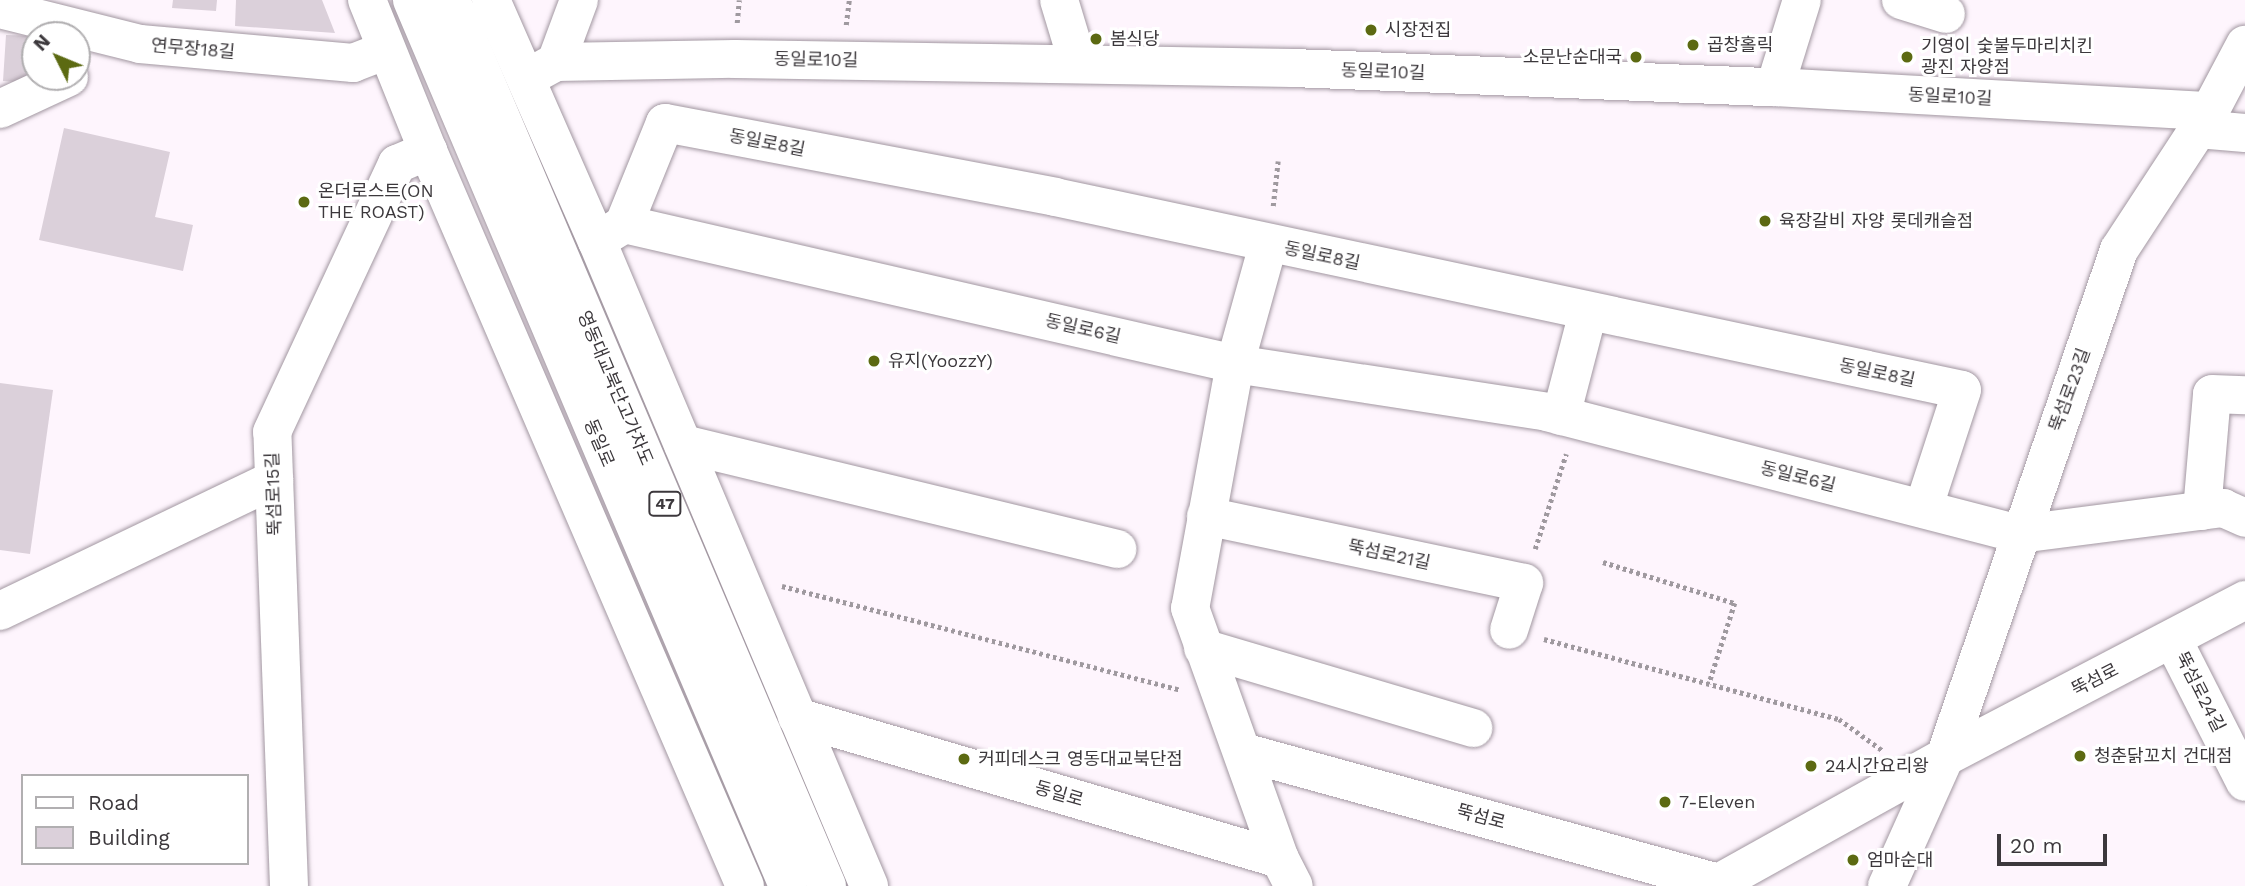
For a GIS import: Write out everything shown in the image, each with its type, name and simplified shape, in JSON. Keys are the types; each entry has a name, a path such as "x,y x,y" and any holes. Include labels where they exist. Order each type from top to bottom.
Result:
{"street":[{"path":"368,0 428,151 745,886"},
{"name":"동일로","path":"412,0 485,128"},
{"name":"동일로","path":"451,0 485,128 788,886"},
{"path":"491,0 541,70 611,232 683,444 869,886"},
{"path":"541,70 579,0"},
{"path":"1059,0 1078,63"},
{"path":"1775,87 1801,0"},
{"path":"1900,0 1945,14"},
{"name":"연무장18길","path":"0,9 140,44 354,63 387,50"},
{"path":"91,67 140,44"},
{"name":"뚝섬로23길","path":"1930,765 2020,534 2119,250 2204,120 2245,46"},
{"name":"동일로10길","path":"541,70 735,59 1078,63 1775,87 2204,120 2245,133"},
{"path":"0,109 39,91"},
{"name":"동일로8길","path":"611,232 665,123 1055,197 1268,245 1962,390 1923,509"},
{"name":"영동대교북단고가차도","path":"485,128 827,886"},
{"name":"뚝섬로15길","path":"289,886 272,432 397,164 428,151"},
{"name":"동일로6길","path":"611,232 1235,364 1569,418 2020,534"},
{"path":"1268,245 1235,364 1190,608 1287,873"},
{"path":"1569,418 1588,312"},
{"path":"2202,511 2212,394 2245,396"},
{"path":"683,444 1118,549"},
{"path":"0,611 274,480"},
{"path":"2020,534 2222,508 2245,518"},
{"name":"뚝섬로21길","path":"1206,516 1524,583"},
{"path":"1509,630 1524,583"},
{"name":"뚝섬로","path":"1243,752 1716,884 1930,765 2245,600"},
{"name":"뚝섬로24길","path":"2173,640 2245,782"},
{"path":"1203,648 1473,728"},
{"name":"동일로","path":"797,717 1287,873"},
{"path":"1887,886 1930,765"}],"path":[{"path":"1524,583 1569,418"},
{"path":"1603,562 1735,603 1709,684"},
{"path":"737,575 1222,701"},
{"path":"1509,630 1839,719 1930,765"}],"building":[{"path":"173,0 217,0 216,11 172,8"},
{"path":"236,0 322,0 335,33 235,26"},
{"path":"6,35 21,36 21,82 3,81"},
{"path":"64,128 170,152 155,217 193,225 183,271 39,240"},
{"path":"0,383 53,390 30,554 0,550"}],"place":[{"name":"시장전집","path":"1371,30"},
{"name":"봄식당","path":"1096,39"},
{"name":"곱창홀릭","path":"1693,45"},
{"name":"소문난순대국","path":"1636,57"},
{"name":"기영이 숯불두마리치킨 광진 자양점","path":"1907,57"},
{"name":"온더로스트(ON THE ROAST)","path":"304,202"},
{"name":"육장갈비 자양 롯데캐슬점","path":"1765,221"},
{"name":"유지(YoozzY)","path":"874,361"},
{"name":"청춘닭꼬치 건대점","path":"2080,756"},
{"name":"커피데스크 영동대교북단점","path":"964,759"},
{"name":"24시간요리왕","path":"1811,766"},
{"name":"7-Eleven","path":"1665,802"},
{"name":"엄마순대","path":"1853,860"}]}
